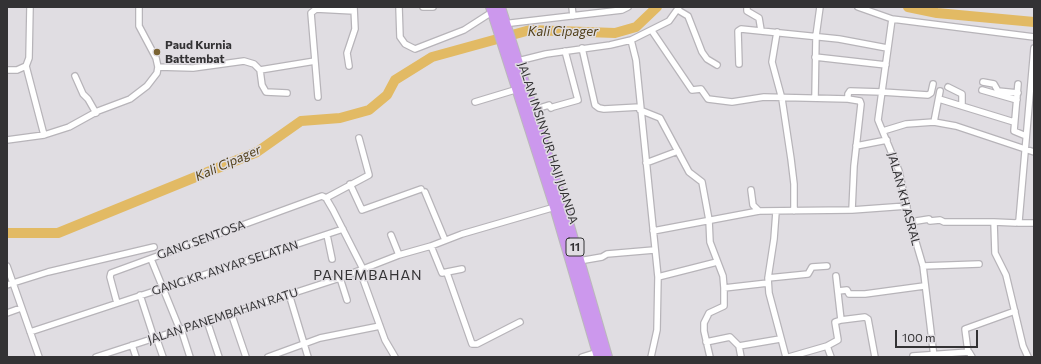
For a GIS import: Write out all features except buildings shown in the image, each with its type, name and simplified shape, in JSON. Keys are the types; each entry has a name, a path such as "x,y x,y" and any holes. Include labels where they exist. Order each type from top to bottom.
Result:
{"highway":[{"name":"JALAN INSINYUR HAJI JUANDA","path":"495,9 505,23 518,89 538,138 579,261 580,274"},
{"name":"JALAN INSINYUR HAJI JUANDA","path":"509,48 518,60 533,110 538,138 555,206 580,274 601,355"}],"street":[{"path":"30,7 29,58 26,66 44,135"},
{"path":"7,140 44,135 77,124 96,113 139,93 157,73 158,67 156,58 139,26 139,7"},
{"path":"399,7 400,37 405,44 415,49 464,30 495,9"},
{"path":"423,7 433,7"},
{"path":"572,7 573,16"},
{"path":"505,23 622,10 628,7"},
{"path":"747,7 747,11 760,18 761,30"},
{"path":"815,98 816,36 820,7"},
{"path":"858,7 892,19 1034,37"},
{"path":"318,97 312,12 321,9 354,13 355,29 347,52 348,66"},
{"path":"518,60 565,50 610,45 631,40 668,21 678,9 688,16 702,52 707,59 717,65"},
{"name":"JALAN KH ASRAL","path":"892,19 878,120 900,171 906,206 923,266 924,286 934,356"},
{"path":"652,30 692,90 701,89 708,99 732,102 754,97 848,99 860,101 861,104 854,166 852,210"},
{"path":"738,64 738,30 761,30 816,36 887,48"},
{"path":"777,32 772,62 782,98 793,173 794,211"},
{"path":"631,40 636,60 654,250 658,277 657,327 651,357"},
{"path":"582,48 595,105 604,109 640,108 660,118 690,174 701,180 709,220 710,242 723,276 724,288 724,306 706,316 704,330 710,356 702,357"},
{"path":"1018,223 1021,206 1034,48"},
{"path":"533,110 549,105 551,108 578,100 579,97 565,50"},
{"path":"815,58 886,65"},
{"path":"158,67 193,68 244,61 254,64 260,70 262,85 266,92 287,93"},
{"path":"260,70 315,61"},
{"path":"7,70 17,70 26,66"},
{"path":"75,76 83,94 88,99 96,113"},
{"path":"983,82 994,84 998,91 1018,93"},
{"path":"848,99 850,91 928,95 931,93 933,84"},
{"path":"993,93 994,84"},
{"path":"1018,84 1014,131 1026,136"},
{"path":"948,87 962,94 962,106"},
{"path":"475,102 518,89"},
{"path":"982,90 1017,100"},
{"path":"934,122 940,92"},
{"path":"939,99 1014,122"},
{"path":"883,131 906,124 934,122 956,126 1034,152"},
{"name":"GANG SENTOSA","path":"117,303 109,275 324,197 369,175 369,170 359,138"},
{"path":"856,146 887,140"},
{"path":"646,163 678,151"},
{"path":"350,184 362,210 423,191 446,240"},
{"path":"751,190 754,205 759,211"},
{"path":"324,197 343,229 361,270 380,326 389,349 394,357"},
{"name":"JALAN PANEMBAHAN RATU","path":"96,357 108,355 132,345 340,278 399,255 555,206"},
{"path":"653,231 759,211 852,210 906,206"},
{"path":"776,212 768,292 780,339 787,357 827,346 838,340 835,322 865,316 868,319 876,357"},
{"path":"910,222 929,219 930,221 940,220 944,222 1034,223"},
{"path":"994,222 995,253 1006,275 1023,346 1028,357"},
{"name":"GANG KR. ANYAR SELATAN","path":"30,332 343,229"},
{"path":"327,234 332,259"},
{"path":"392,235 399,255"},
{"path":"431,246 442,273 462,269"},
{"path":"10,284 48,272 154,247"},
{"path":"579,261 614,253 654,250"},
{"path":"151,259 164,287 190,357"},
{"path":"658,277 717,262"},
{"path":"923,266 979,264"},
{"path":"7,266 10,284 22,308 39,357"},
{"path":"724,288 808,274 812,267 827,266"},
{"path":"447,273 472,344 477,344 520,322"},
{"path":"836,276 841,320"},
{"path":"340,278 347,300"},
{"path":"838,291 847,290 850,294 865,294 924,286"},
{"path":"289,294 308,357"},
{"path":"140,295 163,357"},
{"path":"7,313 22,308"},
{"path":"972,357 971,353 968,352 965,329 1015,311"},
{"path":"231,313 246,357"},
{"path":"207,321 219,357"},
{"path":"268,357 320,338 380,326"},
{"path":"706,342 730,337 739,346 741,357"},
{"path":"739,346 780,339"},
{"path":"132,345 136,357"},
{"path":"827,346 831,357"},
{"path":"913,356 934,356 968,352"},
{"path":"582,357 601,355"}],"waterway":[{"name":"Kali Cipager","path":"7,233 58,233 257,152 301,121 340,118 369,110 387,95 395,80 432,57 530,30 615,33 636,27 657,7"},
{"name":"Kali Cipager","path":"908,7 937,13 1034,22"}],"place":[{"name":"Paud Kurnia Battembat","path":"157,52"}],"district":[{"name":"PANEMBAHAN","path":"368,275"}]}
